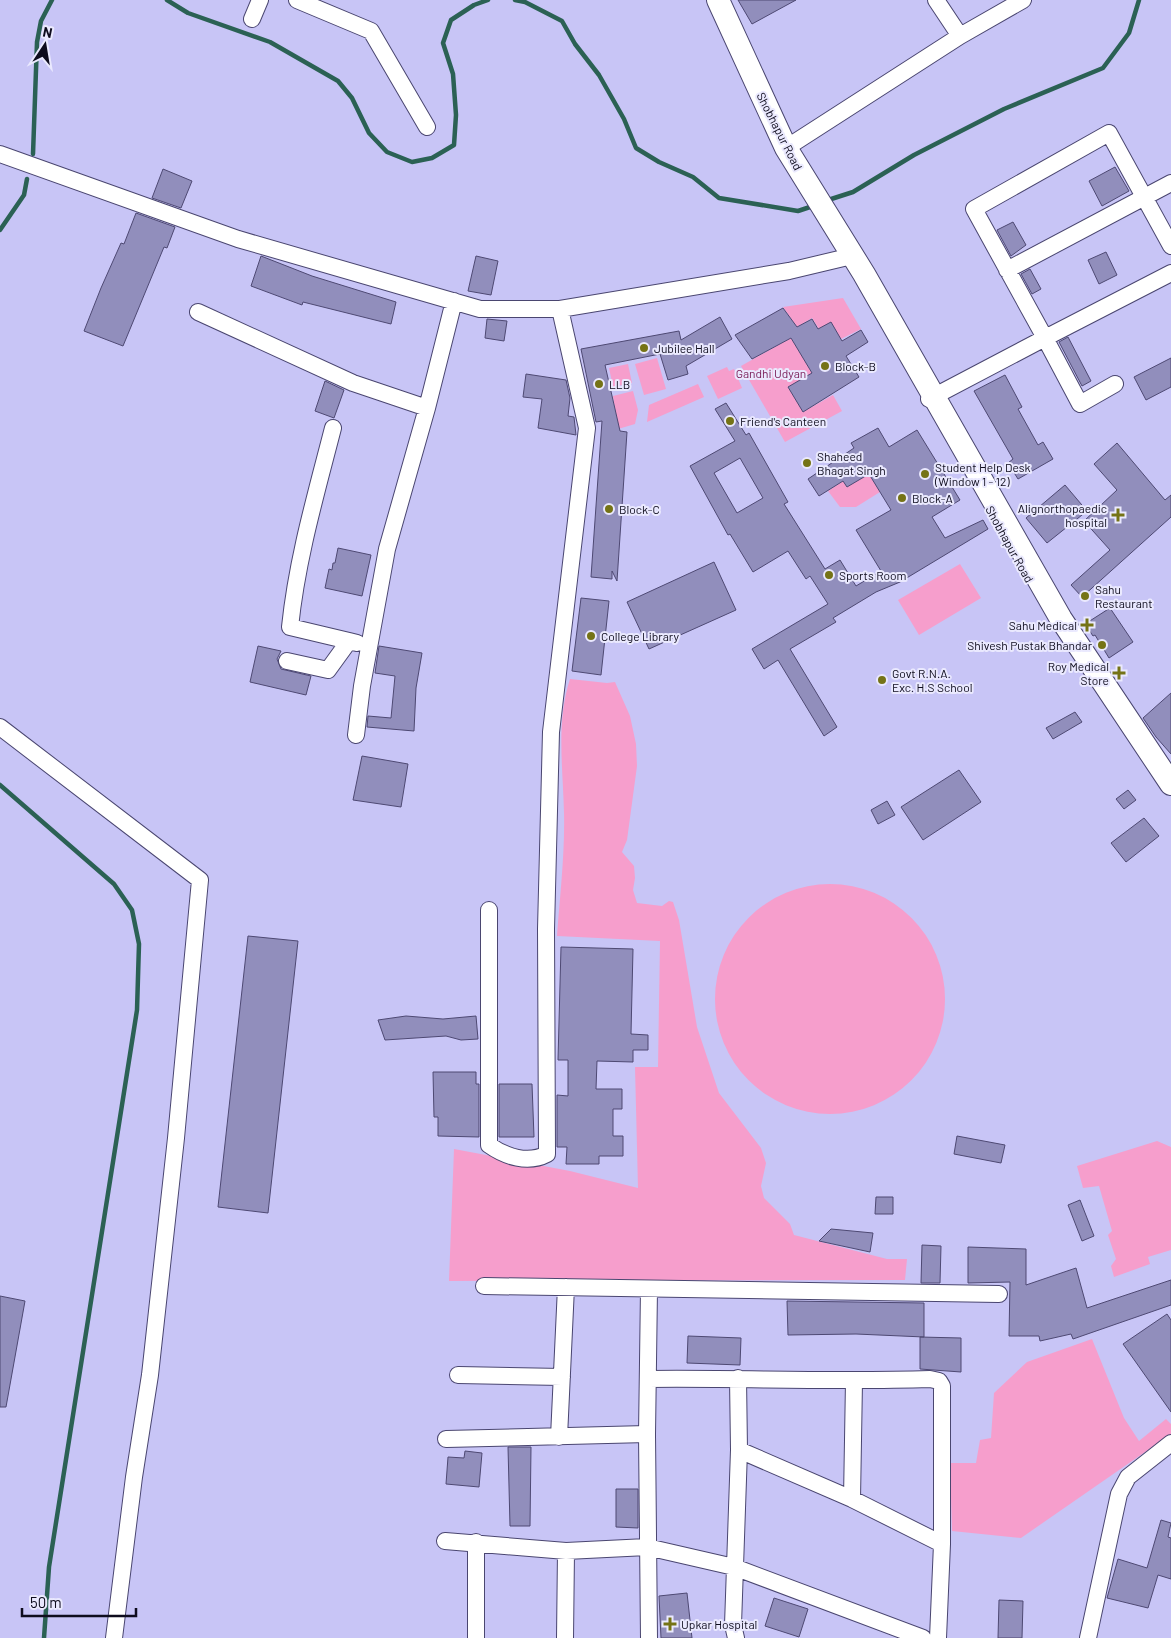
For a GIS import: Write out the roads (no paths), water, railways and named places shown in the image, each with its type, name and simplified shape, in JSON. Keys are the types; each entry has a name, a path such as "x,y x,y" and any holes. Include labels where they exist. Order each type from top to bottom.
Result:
{"main road":[{"name":"Shobhapur Road","path":"718,0 786,148 852,256 859,277 1060,620 1171,784"},
{"name":"Shobhapur Road","path":"931,397 1054,623 1171,796"}],"street":[{"path":"252,19 260,0"},
{"path":"297,0 371,32 427,127"},
{"path":"936,0 960,36"},
{"path":"786,148 960,36 1023,0"},
{"path":"1115,384 1080,404 974,210 1109,133 1171,246"},
{"path":"0,154 238,239 480,309 560,309 789,270 852,256"},
{"path":"1008,270 1171,183"},
{"path":"931,397 1171,272"},
{"path":"356,735 368,646 387,549 427,408 454,301"},
{"path":"489,910 489,1145 504,1156 537,1159 547,1154 546,930 551,732 586,428 560,309"},
{"path":"198,312 353,383 427,408"},
{"path":"333,428 307,527 295,584 290,627 368,646"},
{"path":"287,661 328,670 349,641"},
{"path":"0,727 200,880 176,1138 151,1365 134,1477 114,1638"},
{"path":"484,1286 999,1294"},
{"path":"559,1437 566,1287"},
{"path":"649,1638 647,1434 650,1289"},
{"path":"458,1375 562,1377"},
{"path":"648,1379 738,1378 854,1381 930,1379 940,1383 942,1544 938,1638"},
{"path":"736,1638 733,1625 739,1450 738,1378"},
{"path":"852,1499 854,1381"},
{"path":"446,1439 647,1434"},
{"path":"1088,1638 1119,1494 1128,1477 1171,1443"},
{"path":"739,1450 852,1499 942,1544"},
{"path":"445,1541 476,1542 566,1551 648,1547 734,1567 923,1638"},
{"path":"476,1542 476,1638"},
{"path":"565,1638 566,1551"}],"waterway":[{"path":"33,154 37,42 41,21 52,0"},
{"path":"167,0 188,13 270,42 338,81 352,98 369,133 387,152 412,162 432,158 454,145 456,115 453,74 443,43 451,20 474,5 488,0"},
{"path":"515,0 525,2 562,21 575,44 599,75 624,119 636,148 659,162 693,177 719,198 798,211 813,206"},
{"path":"825,201 853,192 914,155 1004,109 1103,68 1129,33 1139,0"},
{"path":"0,230 24,195 27,179"},
{"path":"0,785 114,884 132,910 139,944 137,1010 49,1567 44,1638"}],"place":[{"name":"Jubilee Hall","path":"644,348"},
{"name":"Block-B","path":"825,366"},
{"name":"LLB","path":"599,384"},
{"name":"Friend's Canteen","path":"730,421"},
{"name":"Shaheed Bhagat Singh","path":"807,463"},
{"name":"Student Help Desk (Window 1 - 12)","path":"925,474"},
{"name":"Block-A","path":"902,498"},
{"name":"Block-C","path":"609,509"},
{"name":"Alignorthopaedic hospital","path":"1118,515"},
{"name":"Sports Room","path":"829,575"},
{"name":"Sahu Restaurant","path":"1085,596"},
{"name":"Sahu Medical","path":"1087,625"},
{"name":"College Library","path":"591,636"},
{"name":"Shivesh Pustak Bhandar","path":"1102,645"},
{"name":"Roy Medical Store","path":"1119,673"},
{"name":"Govt R.N.A. Exc. H.S School","path":"882,680"},
{"name":"Upkar Hospital","path":"670,1624"}],"park label":[{"name":"Gandhi Udyan","path":"771,373"}]}
